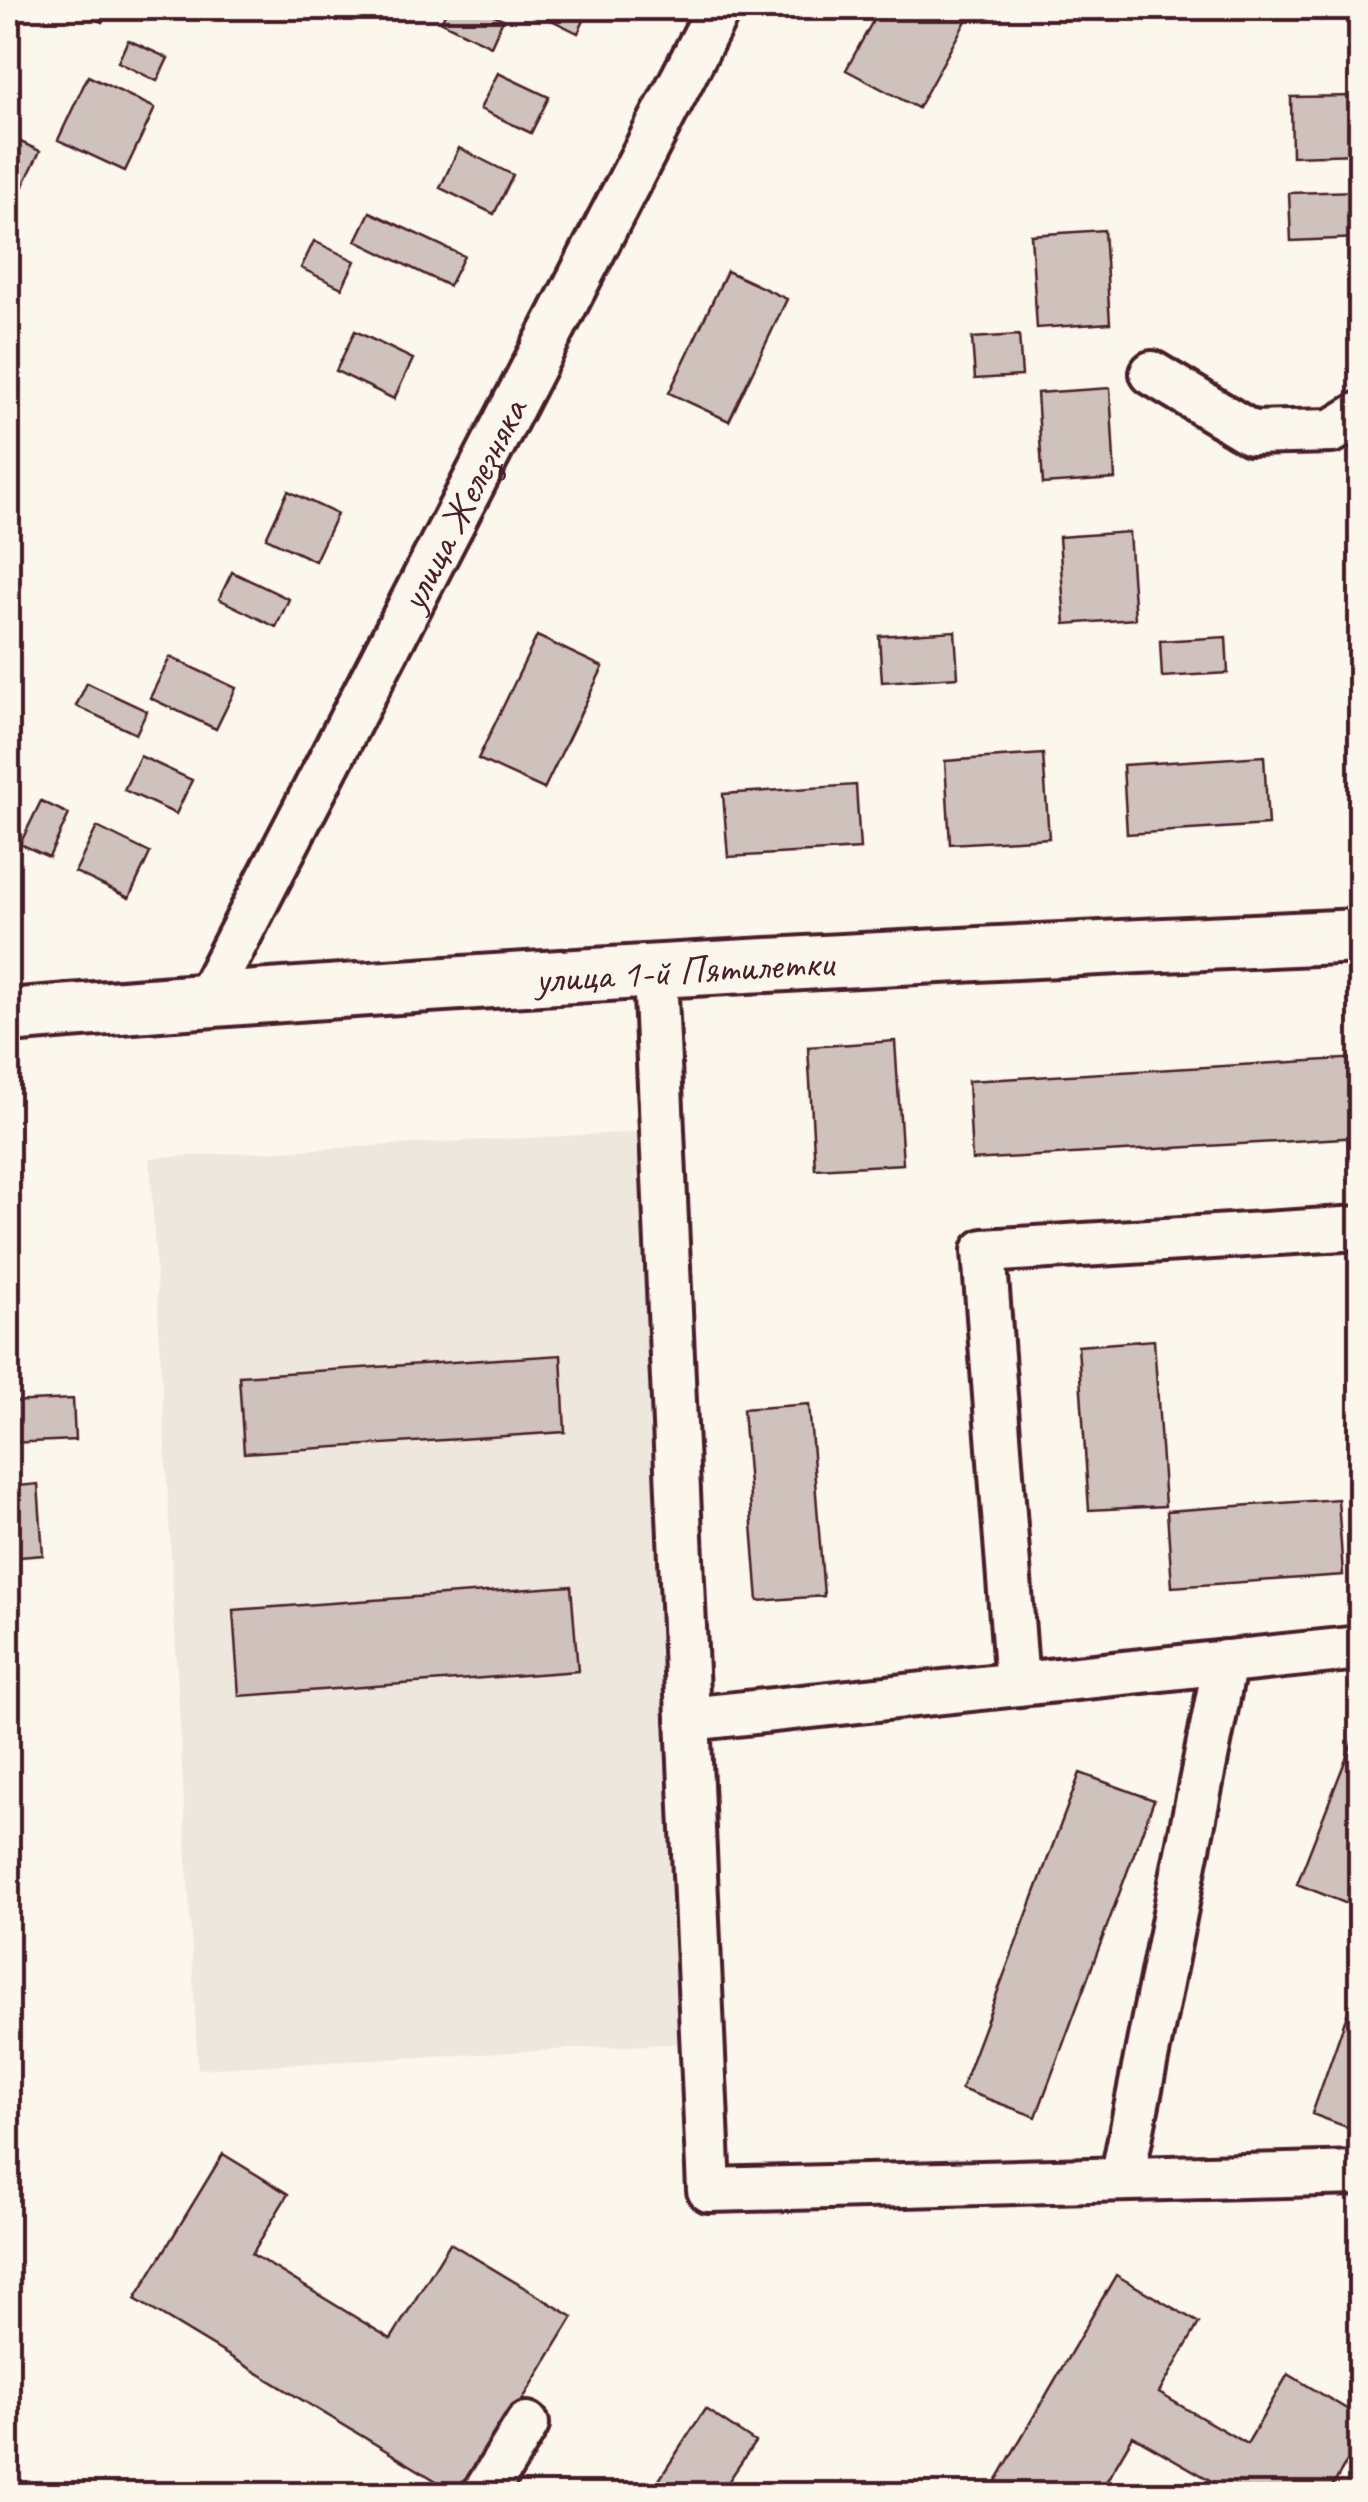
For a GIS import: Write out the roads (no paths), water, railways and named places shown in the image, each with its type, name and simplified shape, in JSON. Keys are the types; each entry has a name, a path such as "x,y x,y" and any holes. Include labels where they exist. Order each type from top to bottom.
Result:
{"main road":[{"name":"улица 1-й Пятилетки","path":"8,1016 206,1000 998,952 1360,936"}],"lane":[{"name":"улица Железняка","path":"206,1000 720,8"},
{"path":"1152,373 1251,433 1332,430 1360,414"},
{"path":"654,973 710,2190 1360,2173"},
{"path":"1017,1684 984,1252 1360,1228"},
{"path":"688,1719 1360,1648"},
{"path":"1122,2180 1225,1662"},
{"path":"484,2494 527,2424"}]}
